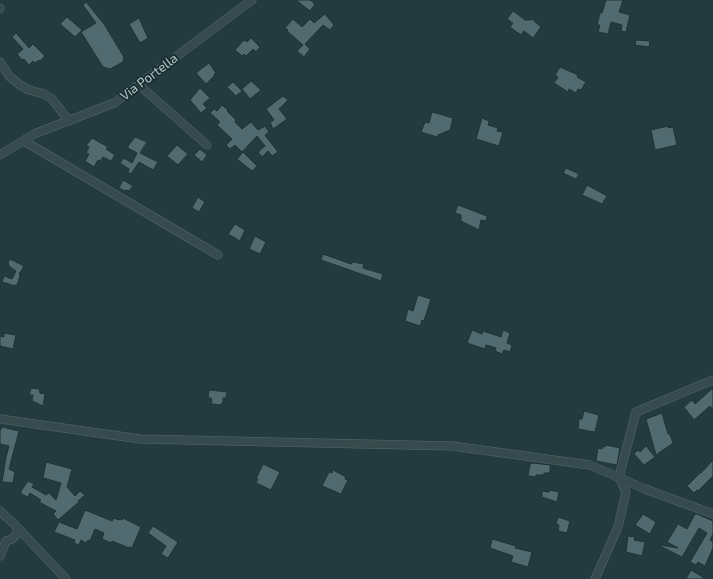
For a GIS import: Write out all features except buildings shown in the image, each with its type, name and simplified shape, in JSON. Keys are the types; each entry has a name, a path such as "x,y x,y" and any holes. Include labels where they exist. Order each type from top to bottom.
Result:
{"street":[{"name":"Via Portella","path":"0,155 34,134 114,103 252,0"},
{"path":"0,62 9,76 20,85 29,90 44,94 52,99 69,121"},
{"path":"139,85 207,145"},
{"path":"24,141 218,255"},
{"path":"595,579 618,527 626,492 619,477 636,412 713,380"},
{"path":"0,419 140,439 453,446 590,465 713,514"},
{"path":"0,510 66,579"},
{"path":"0,556 6,541 12,539 16,535 18,528"}]}
